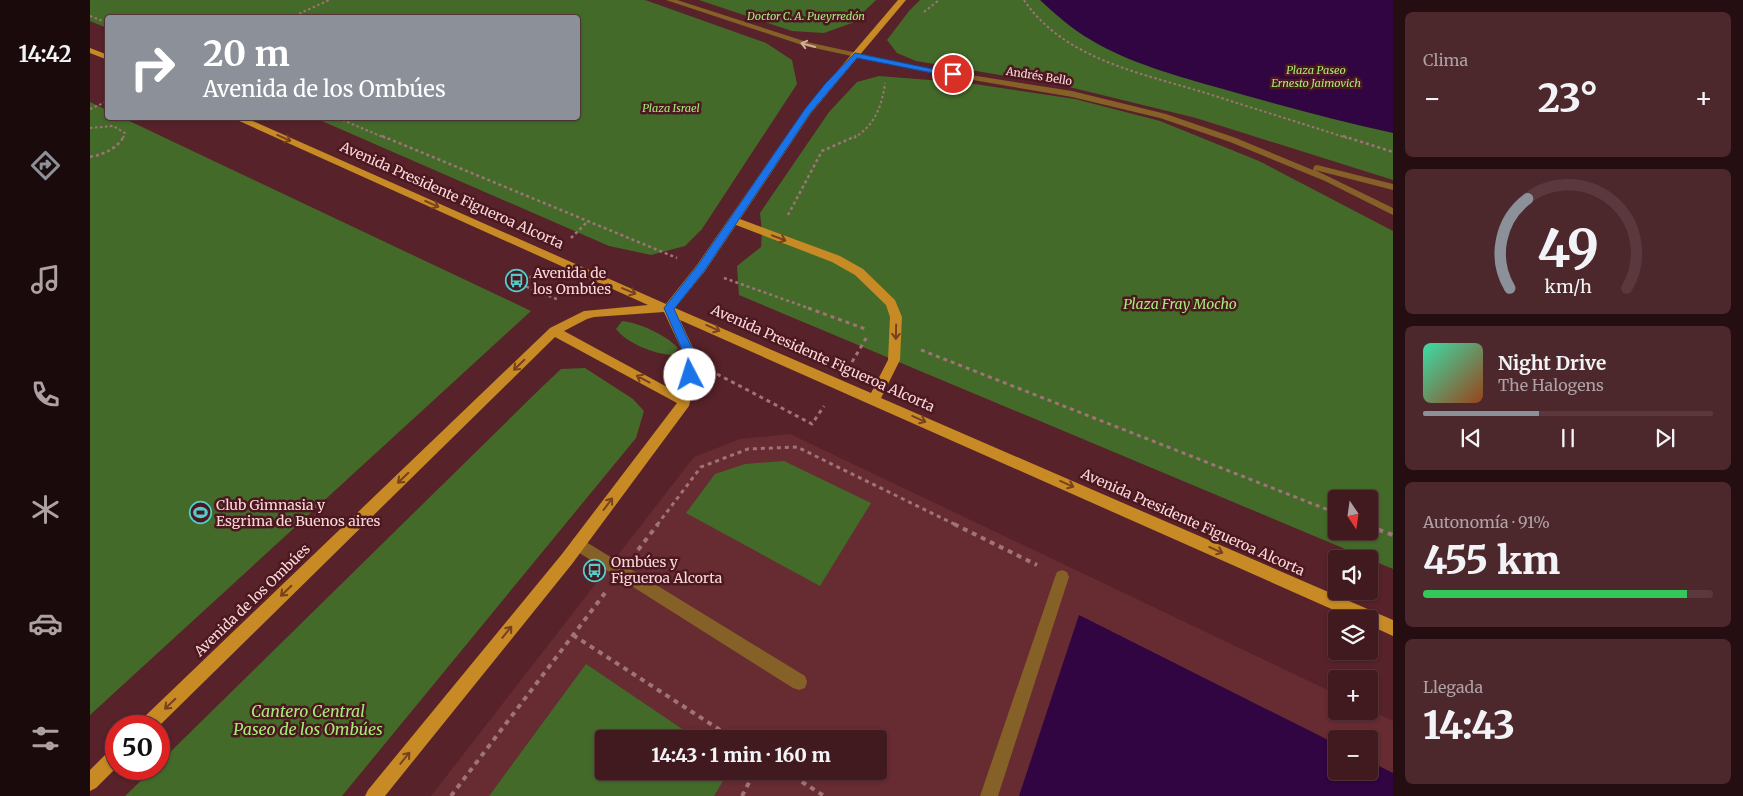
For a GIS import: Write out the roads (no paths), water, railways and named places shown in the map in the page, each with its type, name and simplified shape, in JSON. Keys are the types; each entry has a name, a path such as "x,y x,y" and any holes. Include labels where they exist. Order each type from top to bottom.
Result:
{"main road":[{"path":"374,796 578,544 686,402 692,361 669,308 701,268 808,111 902,0"},
{"path":"90,50 105,57"},
{"name":"Avenida Presidente Figueroa Alcorta","path":"244,120 537,252 669,308 1393,628"},
{"path":"733,220 836,259 859,272 891,303 896,317 894,360 874,399"},
{"name":"Avenida de los Ombúes","path":"158,715 554,331 584,315 594,313 669,308"},
{"path":"554,331 686,402"},
{"path":"90,782 105,767"}],"street":[{"name":"Andrés Bello","path":"670,0 805,44 855,56 926,70 1072,94 1163,116 1328,179 1393,212"},
{"path":"1274,157 1393,187"},
{"path":"578,544 799,682"},
{"path":"989,796 1062,577"}],"place":[{"name":"Avenida de los Ombúes","path":"517,281"},
{"name":"Club Gimnasia y Esgrima de Buenos aires","path":"200,513"},
{"name":"Ombúes y Figueroa Alcorta","path":"595,570"}],"park label":[{"name":"Doctor C. A. Pueyrredón","path":"806,16"},
{"name":"Plaza Paseo Ernesto Jaimovich","path":"1316,76"},
{"name":"Plaza Israel","path":"671,108"},
{"name":"Plaza Fray Mocho","path":"1180,304"},
{"name":"Cantero Central Paseo de los Ombúes","path":"308,720"}]}
